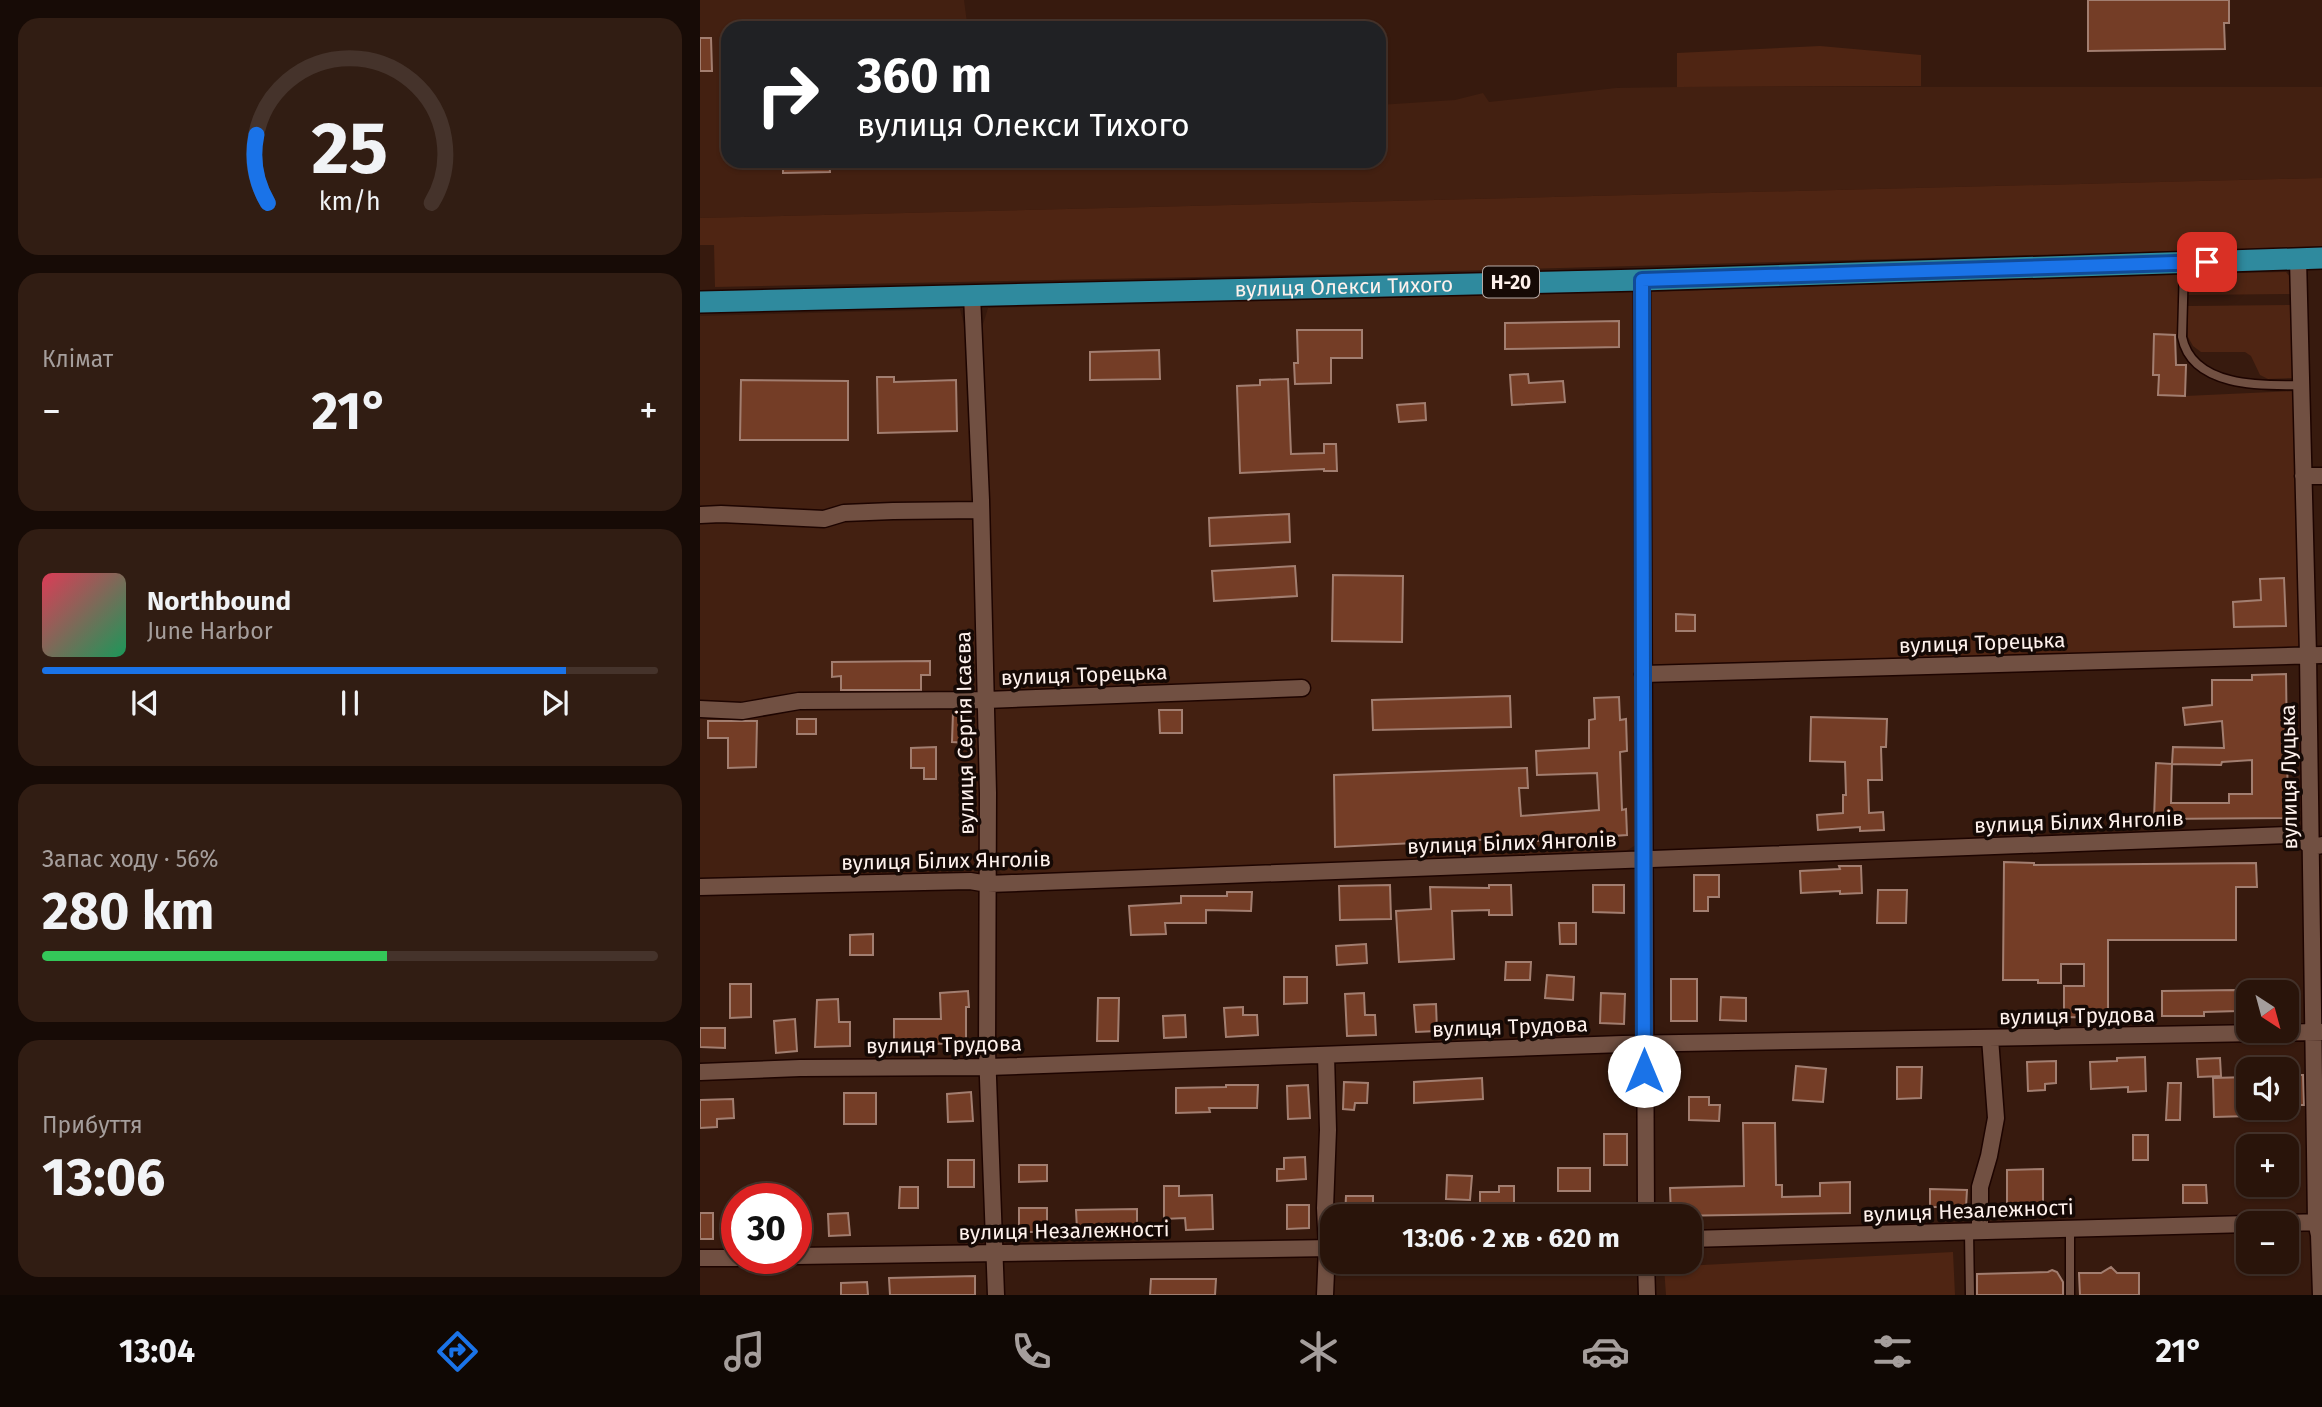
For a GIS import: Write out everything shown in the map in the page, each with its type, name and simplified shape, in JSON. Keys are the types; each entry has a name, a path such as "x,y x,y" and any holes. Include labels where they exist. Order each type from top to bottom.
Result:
{"main road":[{"name":"вулиця Олекси Тихого","path":"700,302 1642,280 2322,258"}],"street":[{"name":"вулиця Луцька","path":"2298,259 2303,476 2315,655 2321,1295"},
{"path":"1642,280 1646,1204"},
{"name":"вулиця Сергія Ісаєва","path":"972,295 986,699 988,1067 996,1295"},
{"path":"2303,476 2322,476"},
{"path":"700,515 824,519 844,513 981,510"},
{"name":"вулиця Торецька","path":"1643,674 2315,655"},
{"name":"вулиця Торецька","path":"700,709 742,711 799,701 986,699 1302,688"},
{"name":"вулиця Білих Янголів","path":"700,887 970,881 988,884 2289,835 2316,846"},
{"name":"вулиця Трудова","path":"700,1072 800,1068 988,1067 1644,1045 2318,1032"},
{"path":"1975,1231 1980,1187 1996,1118 1990,1038"},
{"path":"1325,1204 1328,1130 1326,1055"},
{"path":"2299,1223 2319,1222"},
{"name":"вулиця Незалежності","path":"1702,1239 2236,1224"},
{"name":"вулиця Незалежності","path":"812,1256 1320,1248"},
{"path":"700,1258 721,1258"},
{"path":"1325,1295 1327,1274"},
{"path":"1646,1274 1647,1295"}],"lane":[{"path":"2185,262 2182,337 2190,357 2219,376 2246,384 2301,385"},
{"path":"2070,1229 2070,1295"},
{"path":"1970,1295 1975,1231"}],"shaded area":[{"path":"700,0 964,0 967,21 721,21 721,168 1386,168 1386,105 1455,100 1483,93 1489,102 1616,88 2322,87 2322,178 700,218"},
{"path":"1820,46 1921,55 1921,86 1677,87 1677,53"},
{"path":"2322,178 2322,247 1346,274 715,287 714,245 700,245 700,218"},
{"path":"2286,272 2292,279 2292,294 2188,295 2188,280 2192,274"},
{"path":"2177,275 2180,280 2177,335 2154,335 2153,374 2159,375 2159,395 2295,391 2301,644 2294,649 1659,668 1651,663 1650,292"},
{"path":"1634,292 1636,845 1626,851 1003,875 995,867 981,331 988,308"},
{"path":"2292,305 2294,378 2268,379 2260,375 2251,356 2245,352 2201,352 2193,346 2188,337 2188,306"},
{"path":"960,309 966,332 973,502 980,867 970,874 700,880 700,316"},
{"path":"1953,1252 1955,1295 1666,1295 1664,1274 1702,1274 1702,1265"}],"building":[{"path":"2088,0 2229,0 2229,23 2224,23 2225,49 2088,51"},
{"path":"700,38 711,38 712,71 700,71"},
{"path":"783,168 830,168 830,172 783,173"},
{"path":"1619,321 1619,347 1505,349 1505,323"},
{"path":"1297,330 1362,330 1362,358 1331,358 1331,383 1295,384 1294,363 1298,363"},
{"path":"2154,334 2175,335 2176,365 2186,365 2185,396 2158,395 2159,375 2153,375"},
{"path":"1159,350 1160,379 1090,380 1090,352"},
{"path":"1528,374 1529,383 1563,381 1565,402 1512,405 1510,375"},
{"path":"877,377 894,377 894,382 956,380 957,431 878,433"},
{"path":"1288,379 1291,454 1324,453 1324,444 1336,444 1337,471 1324,469 1240,473 1237,386 1260,385 1260,380"},
{"path":"741,380 848,381 848,440 740,440"},
{"path":"1425,403 1426,420 1399,422 1397,405"},
{"path":"1289,514 1290,542 1210,546 1209,518"},
{"path":"1295,566 1297,596 1214,601 1212,571"},
{"path":"1333,575 1403,576 1402,642 1332,641"},
{"path":"2284,578 2286,626 2234,627 2233,602 2261,600 2260,579"},
{"path":"1676,614 1695,615 1695,631 1676,631"},
{"path":"930,661 930,675 921,675 921,690 841,690 841,676 832,677 832,662"},
{"path":"2286,674 2288,818 2154,819 2156,763 2172,764 2173,747 2224,748 2222,721 2185,725 2183,708 2212,705 2212,680 2252,680 2252,675","holes":["2252,760 2252,794 2229,794 2229,803 2171,803 2172,764 2221,765 2222,762"]},
{"path":"1510,696 1511,727 1373,730 1372,700"},
{"path":"1619,697 1620,720 1626,719 1627,751 1620,752 1622,810 1626,809 1627,835 1537,841 1537,837 1335,847 1334,775 1527,768 1528,788 1519,788 1521,816 1599,810 1597,773 1537,775 1536,751 1589,748 1589,720 1595,719 1594,698"},
{"path":"1159,710 1182,710 1182,733 1160,733"},
{"path":"953,712 969,712 968,743 952,742"},
{"path":"1811,717 1887,719 1886,747 1881,747 1882,780 1868,780 1869,813 1883,812 1884,830 1860,831 1860,827 1818,830 1817,815 1843,813 1843,795 1846,795 1845,762 1810,761"},
{"path":"797,719 816,719 816,734 797,734"},
{"path":"708,721 757,721 756,767 728,768 728,738 708,738"},
{"path":"936,747 936,779 924,779 924,768 911,768 911,748"},
{"path":"2004,862 2034,865 2256,863 2257,887 2236,887 2236,940 2108,940 2108,1018 2064,1017 2064,986 2084,986 2084,964 2061,964 2061,983 2003,980"},
{"path":"1839,866 1861,866 1862,893 1801,893 1800,871 1840,869"},
{"path":"1694,875 1719,875 1719,897 1708,897 1708,911 1694,911"},
{"path":"1390,885 1391,919 1340,920 1339,886"},
{"path":"1489,885 1511,885 1512,915 1489,915 1489,910 1452,911 1454,959 1399,962 1396,911 1431,909 1430,887 1489,888"},
{"path":"1593,885 1624,885 1624,913 1593,912"},
{"path":"1878,890 1907,890 1906,923 1877,923"},
{"path":"1227,892 1252,892 1251,911 1206,910 1206,923 1165,923 1166,934 1131,935 1129,906 1181,903 1181,896 1227,896"},
{"path":"1559,923 1576,923 1576,944 1560,944"},
{"path":"873,934 873,955 850,955 850,935"},
{"path":"1366,944 1367,963 1337,965 1336,946"},
{"path":"1506,962 1531,962 1530,980 1505,980"},
{"path":"1547,975 1574,977 1573,1000 1545,998"},
{"path":"1284,977 1307,977 1307,1003 1284,1004"},
{"path":"1671,979 1697,979 1697,1021 1671,1021"},
{"path":"730,984 751,984 751,1017 730,1018"},
{"path":"2236,990 2236,1011 2204,1012 2204,1016 2162,1016 2162,991"},
{"path":"968,991 966,1043 894,1045 894,1019 941,1019 940,993"},
{"path":"1364,993 1365,1015 1375,1015 1376,1035 1347,1036 1345,994"},
{"path":"1601,993 1625,994 1624,1024 1600,1023"},
{"path":"1721,997 1746,998 1746,1021 1720,1020"},
{"path":"1098,998 1119,998 1118,1041 1097,1041"},
{"path":"838,999 839,1022 850,1022 850,1046 815,1047 817,1000"},
{"path":"1436,1004 1437,1031 1416,1032 1414,1005"},
{"path":"1243,1007 1243,1015 1257,1015 1258,1035 1226,1037 1224,1008"},
{"path":"1185,1015 1186,1037 1164,1038 1163,1016"},
{"path":"795,1019 797,1051 776,1053 774,1021"},
{"path":"700,1028 725,1028 725,1048 700,1047"},
{"path":"2145,1057 2146,1091 2128,1092 2128,1087 2091,1089 2090,1062"},
{"path":"2220,1058 2221,1076 2198,1077 2197,1059"},
{"path":"2056,1061 2056,1083 2045,1084 2045,1090 2028,1091 2027,1062"},
{"path":"1796,1066 1826,1069 1823,1102 1793,1100"},
{"path":"1897,1067 1922,1067 1921,1098 1897,1099"},
{"path":"2299,1075 2303,1075 2304,1105 2299,1105"},
{"path":"2236,1077 2236,1116 2214,1117 2213,1078"},
{"path":"1482,1078 1483,1099 1414,1103 1414,1082"},
{"path":"1344,1082 1368,1083 1367,1103 1355,1103 1354,1110 1343,1109"},
{"path":"2168,1083 2181,1083 2180,1120 2166,1120"},
{"path":"1258,1085 1257,1108 1209,1108 1210,1112 1176,1113 1176,1088"},
{"path":"1308,1085 1310,1118 1288,1119 1287,1086"},
{"path":"971,1092 973,1121 948,1122 947,1094"},
{"path":"844,1093 876,1093 876,1124 844,1124"},
{"path":"1689,1097 1709,1097 1709,1105 1720,1105 1719,1121 1689,1120"},
{"path":"733,1099 734,1118 717,1119 717,1127 700,1128 700,1100"},
{"path":"1743,1123 1775,1123 1776,1185 1782,1185 1782,1197 1820,1196 1820,1183 1850,1182 1850,1213 1702,1215 1702,1204 1671,1204 1670,1188 1744,1186"},
{"path":"1604,1134 1627,1134 1627,1165 1604,1165"},
{"path":"2133,1135 2148,1135 2148,1160 2133,1160"},
{"path":"1305,1157 1306,1179 1277,1181 1277,1169 1284,1169 1284,1158"},
{"path":"948,1160 974,1160 974,1187 948,1187"},
{"path":"1019,1165 1047,1165 1047,1181 1019,1182"},
{"path":"1558,1168 1590,1168 1590,1191 1558,1191"},
{"path":"2043,1169 2043,1206 2007,1206 2007,1170"},
{"path":"1447,1175 1472,1176 1470,1200 1446,1199"},
{"path":"2183,1185 2206,1185 2207,1203 2183,1203"},
{"path":"1164,1186 1179,1186 1179,1196 1212,1195 1213,1229 1186,1230 1185,1218 1164,1219"},
{"path":"1499,1186 1514,1186 1514,1204 1480,1204 1480,1192 1499,1192"},
{"path":"900,1187 918,1187 918,1208 899,1208"},
{"path":"1930,1189 1967,1190 1966,1207 1930,1207"},
{"path":"1346,1196 1373,1196 1373,1204 1346,1204"},
{"path":"1287,1205 1309,1205 1309,1228 1287,1229"},
{"path":"1019,1208 1047,1208 1047,1232 1019,1232"},
{"path":"1137,1209 1137,1230 1077,1230 1076,1210"},
{"path":"700,1213 713,1213 713,1239 700,1239"},
{"path":"848,1213 850,1235 829,1236 828,1214"},
{"path":"2111,1267 2117,1273 2139,1273 2139,1295 2080,1295 2079,1273 2101,1273"},
{"path":"2052,1270 2057,1272 2063,1282 2063,1295 1977,1295 1977,1274"},
{"path":"975,1276 975,1295 890,1295 889,1278"},
{"path":"1151,1279 1216,1279 1215,1295 1150,1295"},
{"path":"867,1282 868,1295 841,1295 841,1283"}],"route":[{"path":"1644,1071 1642,280 2207,262"}]}
